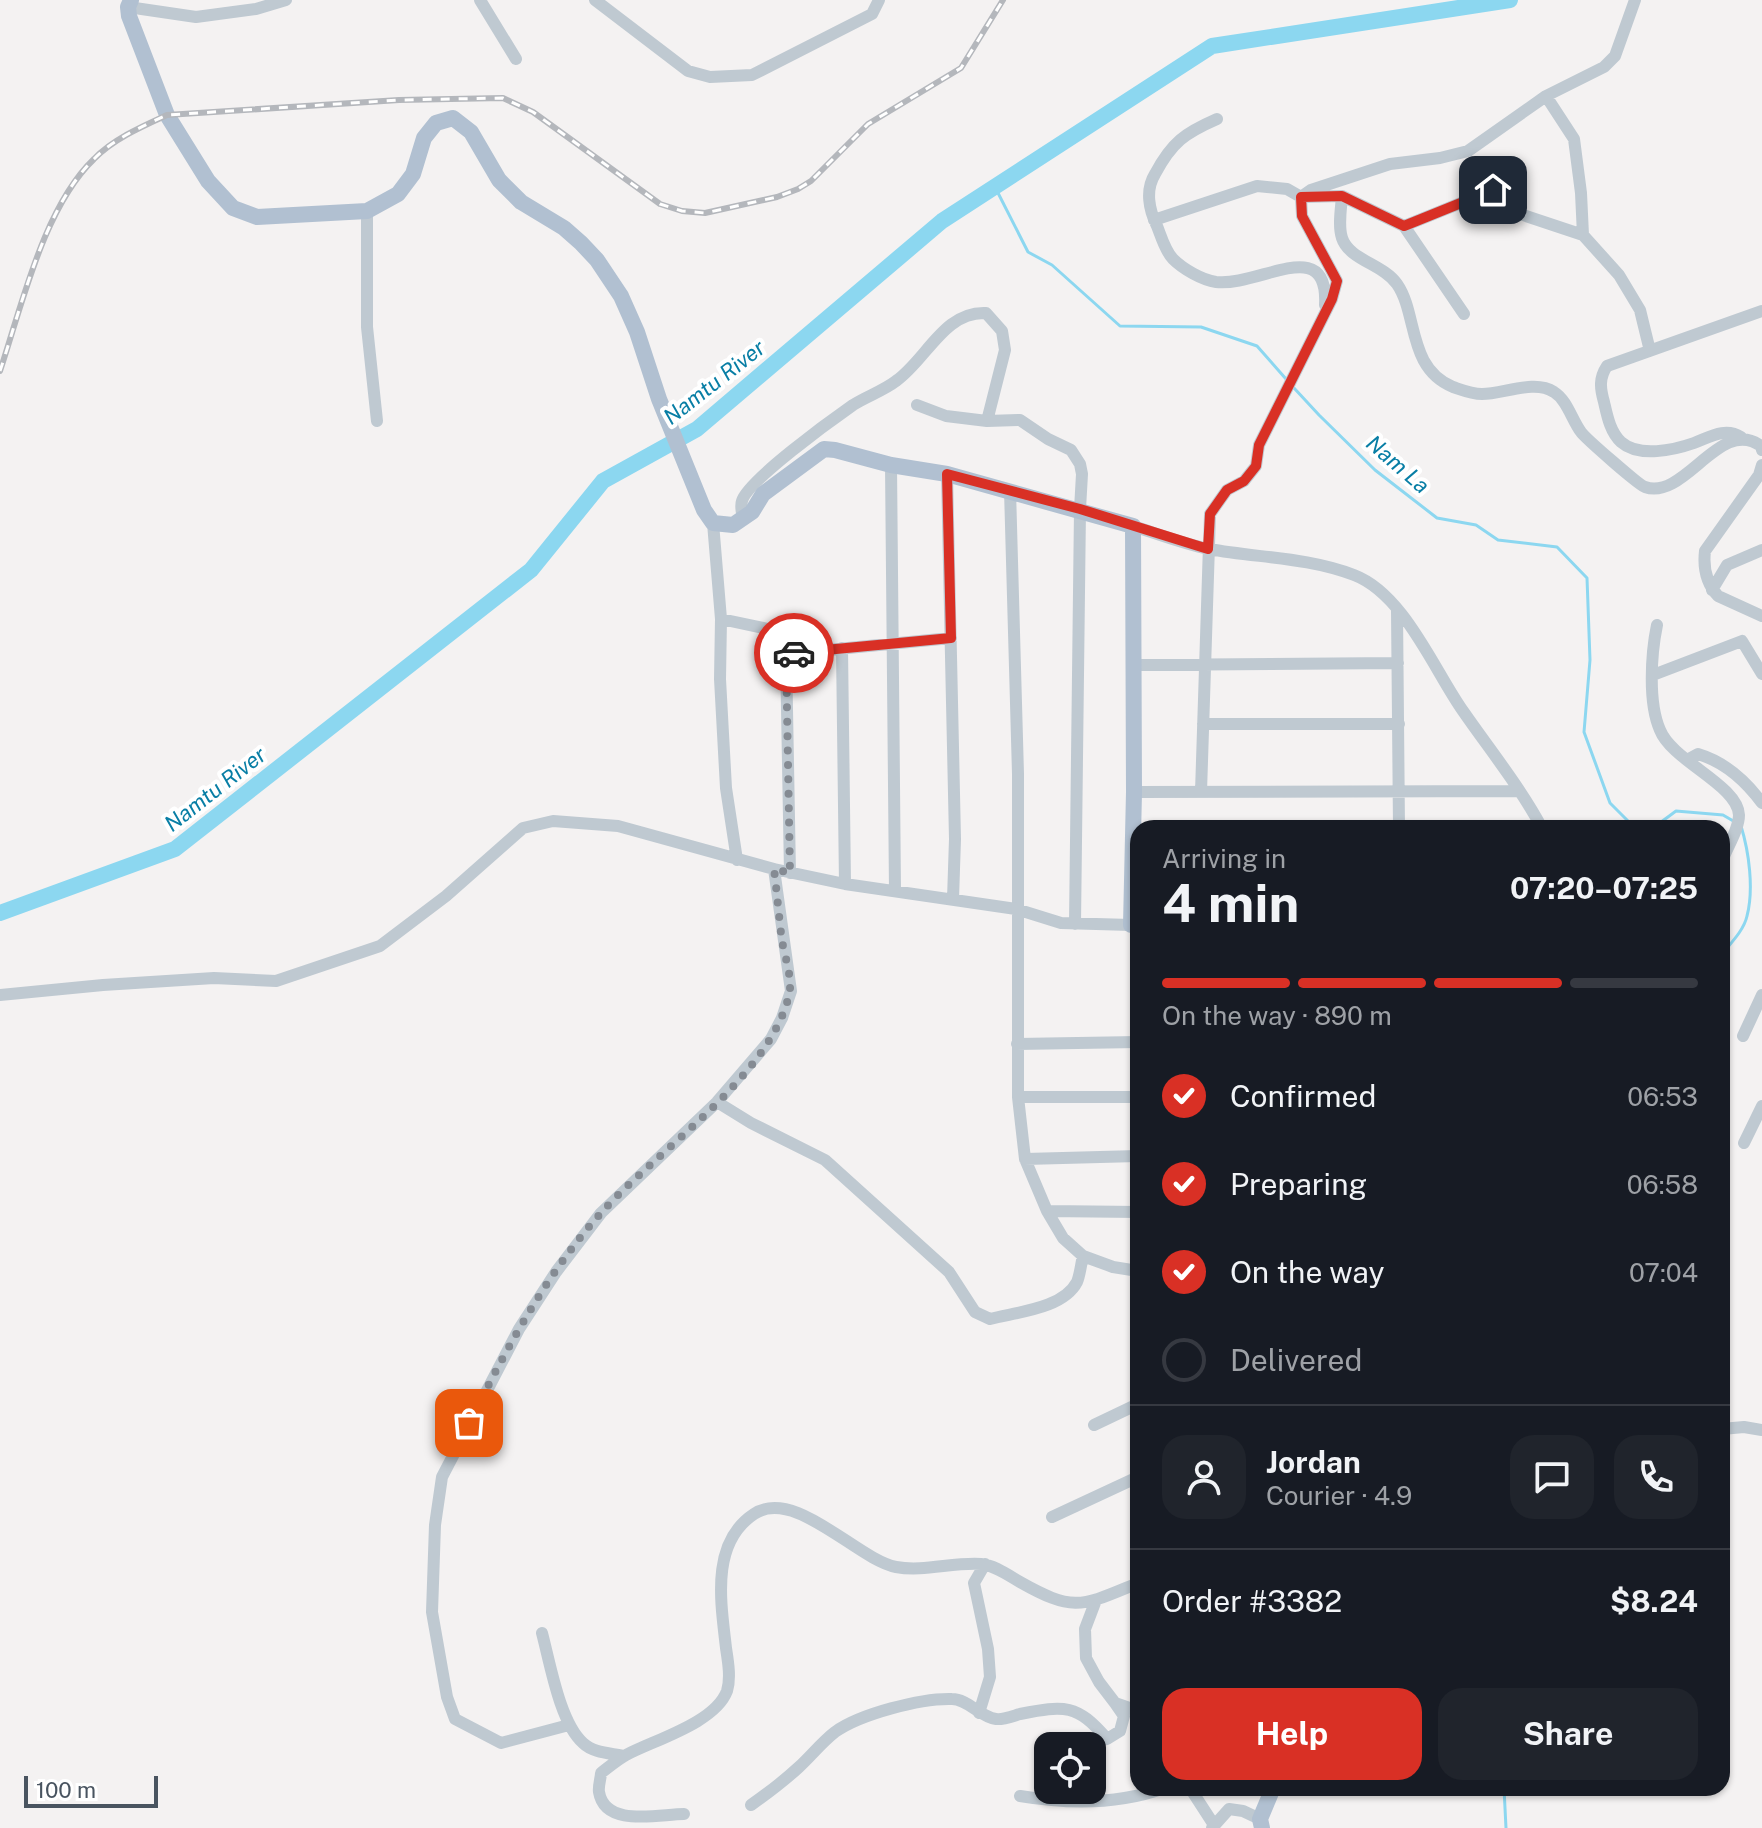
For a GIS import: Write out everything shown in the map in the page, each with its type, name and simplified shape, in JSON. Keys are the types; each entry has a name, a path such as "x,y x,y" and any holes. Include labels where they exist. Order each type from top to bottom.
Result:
{"main road":[{"path":"129,3 139,44 167,115 208,181 233,208 257,217 367,211 398,194 413,174 424,138 436,123 453,118 471,132 499,180 521,202 564,228 597,260 621,296 637,332 659,399 709,516 733,525 752,512 763,494 824,449 947,474 1133,526 1134,820"},
{"path":"1261,1823 1270,1796"}],"street":[{"path":"129,3 196,17 256,9 286,0"},
{"path":"480,0 516,59"},
{"path":"595,0 688,71 710,77 752,75 872,14 879,0"},
{"path":"1301,197 1311,190 1390,164 1468,151 1489,139 1546,96 1604,67 1615,56 1635,0"},
{"path":"1546,96 1574,139 1583,235"},
{"path":"1217,119 1187,133 1164,158 1149,184 1151,213 1171,258 1214,282 1250,280 1286,269 1310,267 1320,274 1326,285 1324,314"},
{"path":"1154,220 1257,186 1287,189 1301,197 1342,196 1404,226 1464,314"},
{"path":"1404,226 1493,190 1511,211 1583,235 1619,275 1640,310 1650,351"},
{"path":"1342,196 1342,238 1348,249 1386,271 1399,287 1418,349 1434,375 1449,385 1483,394 1510,389 1553,391 1563,401 1590,444 1621,466 1639,485 1647,488 1668,486 1733,440 1754,441 1762,450"},
{"path":"1201,792 1210,514 1227,490 1244,481 1256,466 1259,445 1324,314 1337,281 1302,216 1301,197"},
{"path":"367,211 367,327 377,421"},
{"path":"1744,439 1736,434 1721,433 1679,449 1640,450 1620,441 1610,424 1601,376 1607,366 1762,311"},
{"path":"743,519 740,506 743,497 756,483 818,429 897,381 956,320 970,313 986,313 1002,331 1005,350 987,421"},
{"path":"917,405 946,416 987,421 1020,420 1071,450 1080,464 1075,924"},
{"path":"891,465 895,891"},
{"path":"1762,465 1759,475 1705,551 1704,565 1712,590 1718,596 1762,616"},
{"path":"947,474 953,899"},
{"path":"1010,490 1018,774 1018,1097 1025,1159 1047,1211 1063,1238 1083,1256 1130,1271"},
{"path":"709,516 721,619 726,788 737,860"},
{"path":"1133,526 1208,549 1278,556 1316,564 1357,576 1379,591 1397,611 1537,820"},
{"path":"1712,590 1727,565 1762,550"},
{"path":"1397,611 1399,820"},
{"path":"721,619 768,629 781,636 786,654 790,873"},
{"path":"1657,625 1652,659 1659,730 1667,742 1727,790 1736,802 1739,815 1730,840"},
{"path":"786,654 951,638"},
{"path":"1653,675 1742,641 1762,674"},
{"path":"842,648 845,884"},
{"path":"1133,665 1398,663"},
{"path":"1203,724 1399,724"},
{"path":"1687,760 1698,754 1716,759 1762,803"},
{"path":"1134,792 1519,791"},
{"path":"0,995 214,978 276,981 380,946 446,896 523,828 553,821 618,826 790,873 1016,909 1061,923 1130,925"},
{"path":"569,1725 501,1743 455,1719 447,1697 432,1612 435,1525 442,1477 519,1329 556,1272 601,1213 717,1102 771,1039 791,991 774,869"},
{"path":"1743,1036 1762,995"},
{"path":"1017,1044 1130,1042"},
{"path":"1018,1097 1130,1097"},
{"path":"717,1102 751,1123 825,1160 949,1272 975,1312 990,1319 1050,1304 1065,1295 1077,1282 1083,1256"},
{"path":"1744,1143 1762,1106"},
{"path":"1025,1159 1130,1156"},
{"path":"1047,1211 1130,1212"},
{"path":"1094,1425 1130,1408"},
{"path":"1730,1428 1762,1430"},
{"path":"1052,1517 1130,1481"},
{"path":"684,1814 644,1817 616,1814 606,1808 599,1792 601,1773 624,1756 693,1724 717,1705 727,1690 728,1666 721,1601 726,1551 738,1527 758,1511 786,1509 895,1567 985,1564 1070,1604 1096,1600 1130,1586"},
{"path":"979,1713 990,1677 988,1649 974,1583 985,1564"},
{"path":"751,1805 782,1782 834,1733 850,1724 933,1700 957,1699 979,1713 997,1719 1068,1709 1088,1717 1107,1739 1120,1731 1124,1716 1086,1658 1085,1629 1096,1600"},
{"path":"542,1633 569,1725 583,1744 594,1750 624,1756"},
{"path":"1115,1703 1130,1708"},
{"path":"1020,1796 1062,1803 1108,1801 1130,1796"},
{"path":"1195,1796 1213,1827 1229,1809 1243,1811 1261,1823"}],"waterway":[{"name":"Namtu River","path":"0,913 175,849 531,570 603,481 697,429 942,221 1212,46 1510,0"},
{"name":"Nam La","path":"995,187 1028,252 1052,265 1120,326 1201,327 1257,346 1286,379"},
{"name":"Nam La","path":"1294,388 1375,470 1437,518 1476,525 1498,540 1557,547 1587,578 1590,660 1584,732 1610,803 1627,820"},
{"name":"Nam La","path":"1664,820 1676,811 1723,815 1735,822"},
{"name":"Nam La","path":"1730,944 1743,926 1749,905 1750,871 1741,826"},
{"name":"Nam La","path":"1504,1796 1506,1828"}],"railway":[{"path":"0,371 36,258 61,203 77,179 110,145 167,115 399,100 503,98 533,112 660,204 682,211 705,213 777,197 811,181 868,124 961,68 1003,0"}],"way so far":[{"path":"469,1423 519,1329 556,1272 601,1213 717,1102 771,1039 782,1018 791,991 774,869 790,873 786,654 794,653"}],"route":[{"path":"794,653 951,638 947,474 1080,509 1208,549 1210,514 1227,490 1244,481 1256,466 1259,445 1332,299 1337,281 1302,216 1301,197 1342,196 1404,226 1493,190"}]}
